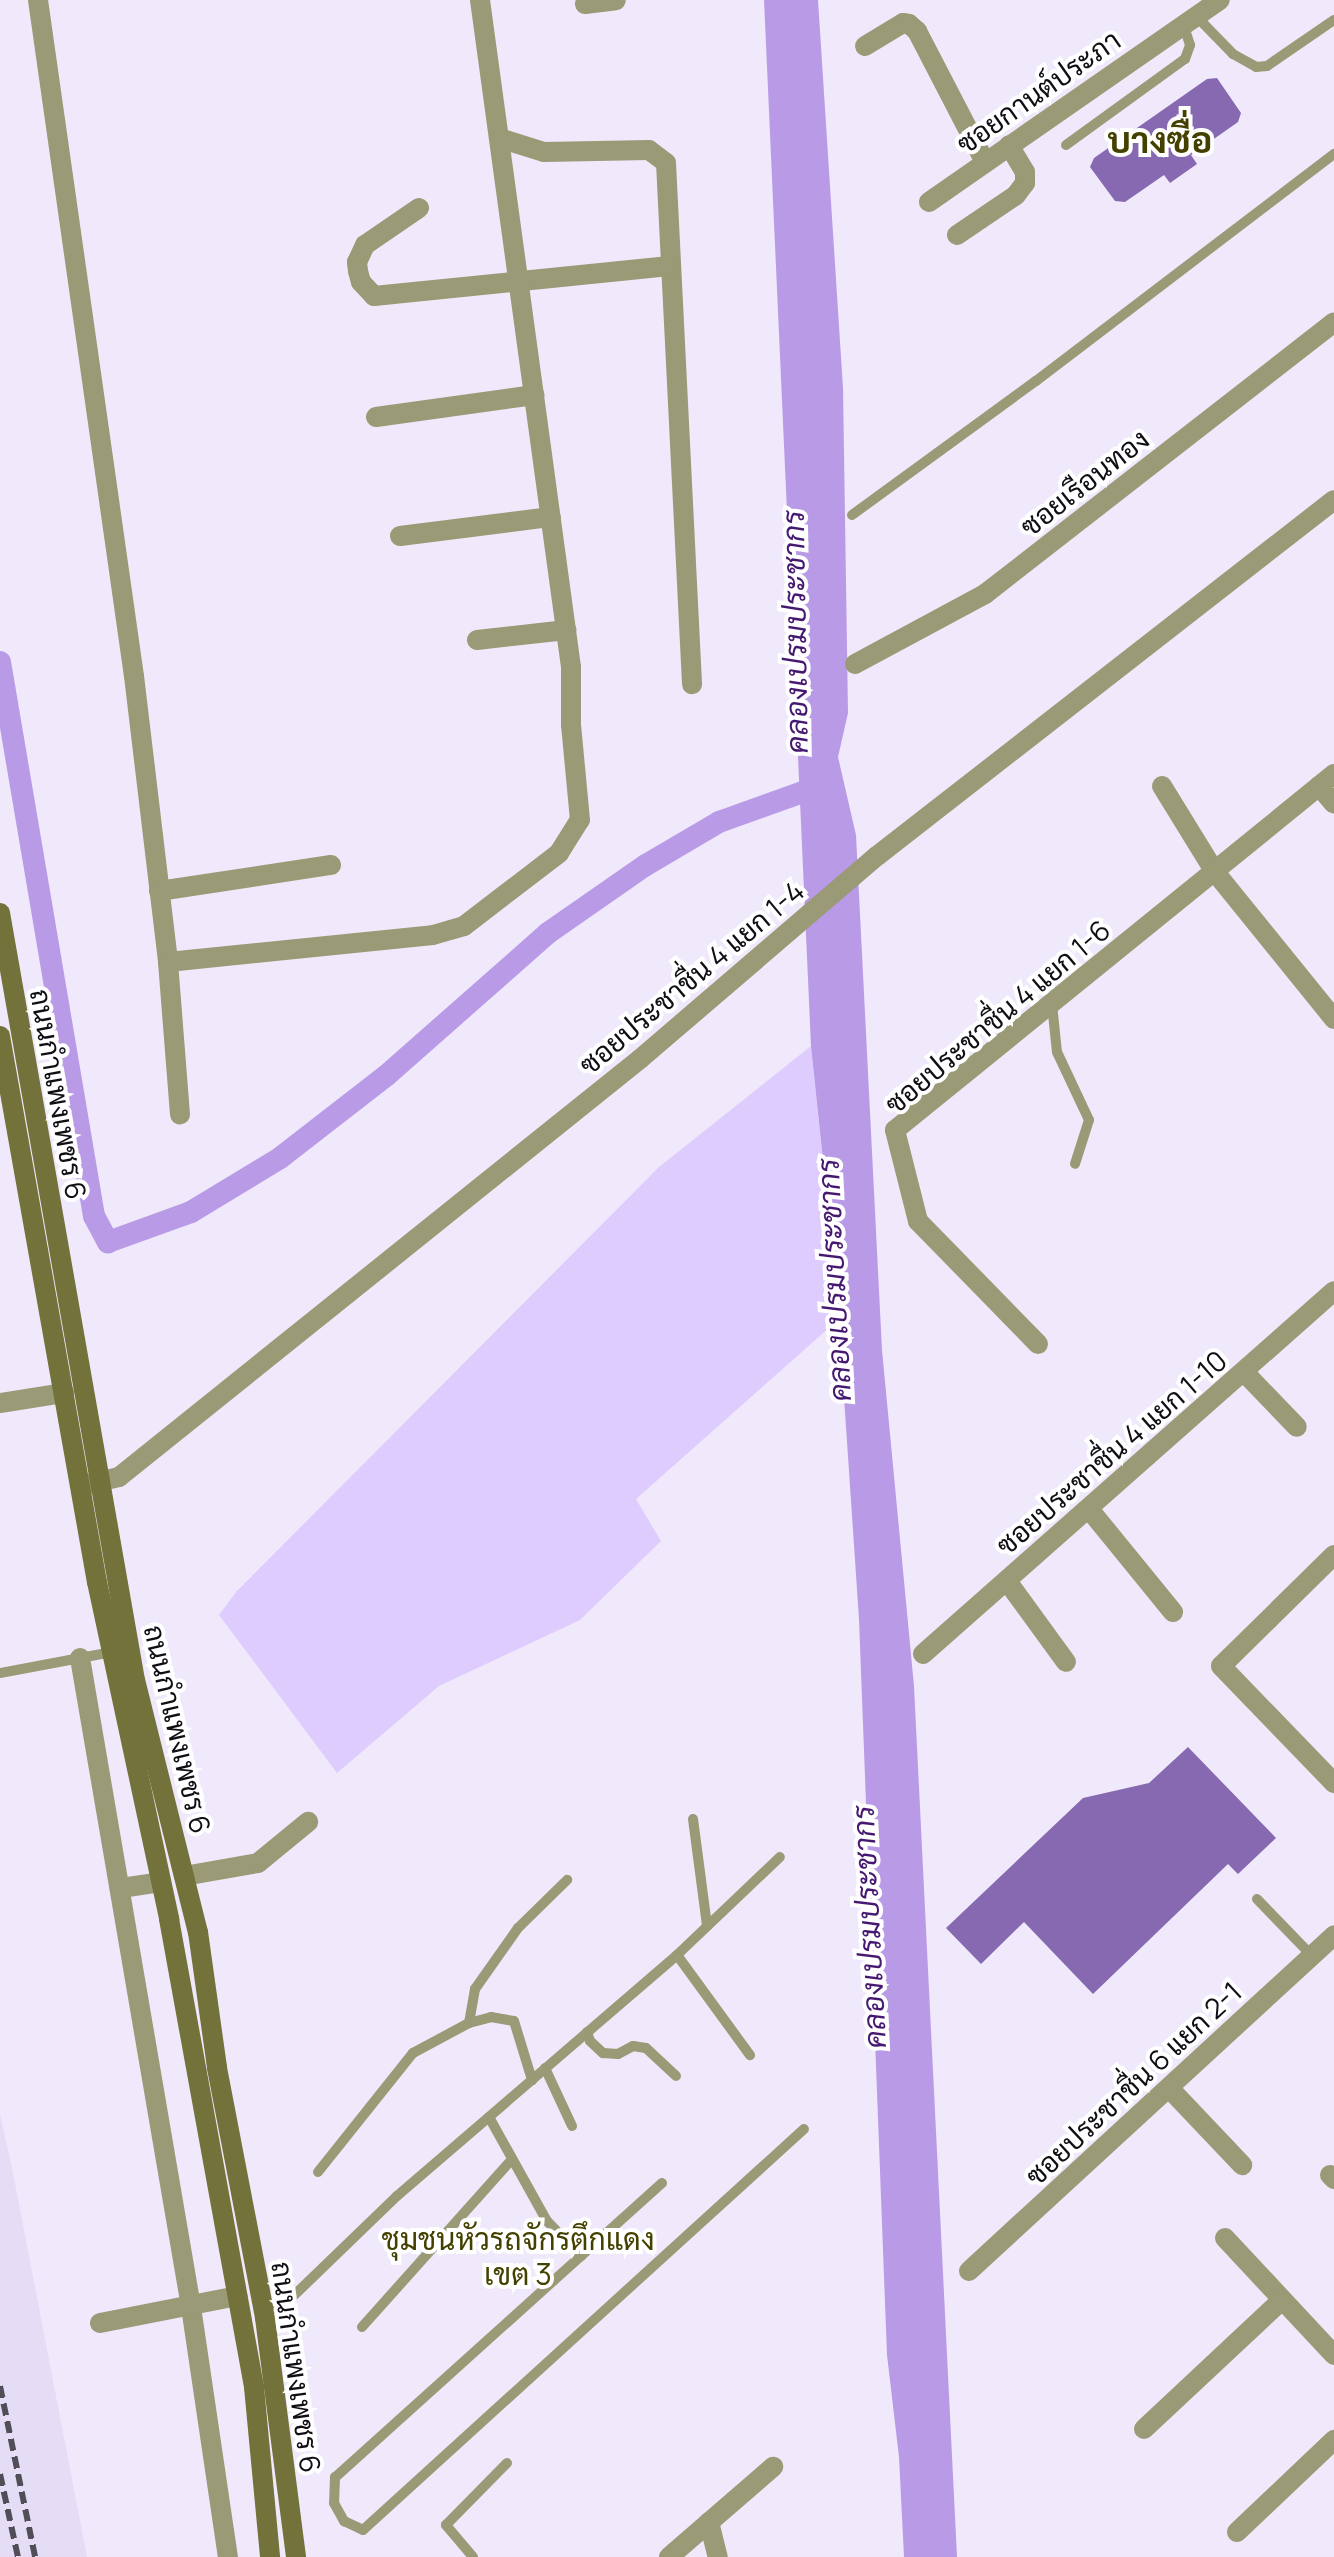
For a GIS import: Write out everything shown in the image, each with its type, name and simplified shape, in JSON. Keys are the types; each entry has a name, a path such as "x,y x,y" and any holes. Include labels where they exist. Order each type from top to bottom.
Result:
{"street":[{"path":"38,0 134,676 168,962 180,1115"},
{"path":"168,962 433,935 464,926 559,853 580,820 566,630 480,0"},
{"path":"585,4 616,0"},
{"name":"ซอยกานต์ประภา","path":"929,202 1220,0"},
{"path":"865,46 903,23 917,31 985,162"},
{"path":"499,138 544,152 649,150 666,163 692,684"},
{"path":"957,235 1016,195 1025,183 1025,172 1009,145"},
{"path":"419,208 365,245 357,262 358,271 361,282 374,296 669,266"},
{"name":"ซอยเรือนทอง","path":"855,664 985,594 1334,322"},
{"path":"376,417 534,395"},
{"name":"ซอยประชาชื่น 4 แยก 1-4","path":"90,1484 119,1477 640,1059 877,856 1334,500"},
{"path":"400,536 551,517"},
{"path":"477,640 566,630"},
{"path":"1327,780 1334,804"},
{"name":"ซอยประชาชื่น 4 แยก 1-6","path":"1038,1344 918,1221 895,1130 1327,780"},
{"path":"1162,786 1215,872 1334,1019"},
{"path":"159,891 331,865"},
{"name":"ถนนกำแพงเพชร 6","path":"0,913 90,1484 113,1652 161,1882 254,2387 270,2557"},
{"name":"ถนนกำแพงเพชร 6","path":"0,1036 64,1393 90,1484 198,1932 217,2068 265,2318 296,2557"},
{"name":"ซอยประชาชื่น 4 แยก 1-10","path":"923,1654 1334,1291"},
{"path":"1244,1372 1297,1427"},
{"path":"0,1403 64,1393"},
{"path":"1089,1509 1173,1612"},
{"path":"1330,1567 1221,1666 1334,1783"},
{"path":"1007,1581 1066,1662"},
{"path":"80,1658 191,2307 228,2557"},
{"path":"184,1876 258,1863 308,1822"},
{"path":"121,1888 161,1882"},
{"name":"ซอยประชาชื่น 6 แยก 2-1","path":"969,2271 1334,1935"},
{"path":"1170,2089 1242,2165"},
{"path":"1225,2238 1334,2355"},
{"path":"100,2323 237,2296"},
{"path":"1144,2429 1282,2300"},
{"path":"1237,2532 1334,2440"},
{"path":"669,2557 773,2467"},
{"path":"709,2522 718,2557"}],"lane":[{"path":"1190,20 1233,54 1256,67 1267,66 1334,20"},
{"path":"1066,145 1185,59 1190,45 1190,20"},
{"path":"852,515 1036,381 1334,154"},
{"path":"1052,1004 1057,1052 1089,1120 1075,1164"},
{"path":"0,1673 113,1652"},
{"path":"693,1819 707,1926"},
{"path":"265,2318 283,2306 397,2196 677,1955 780,1857"},
{"path":"469,2023 475,1989 518,1928 567,1880"},
{"path":"1257,1899 1312,1956"},
{"path":"677,1955 750,2055"},
{"path":"318,2172 413,2053 469,2023 491,2017 514,2021 532,2080"},
{"path":"587,2032 590,2041 603,2053 618,2054 633,2046 646,2048 676,2076"},
{"path":"545,2068 572,2126"},
{"path":"489,2117 547,2221 581,2256"},
{"path":"662,2183 335,2477 334,2503 344,2521 363,2530 804,2129"},
{"path":"362,2327 512,2159"},
{"path":"473,2557 446,2525 507,2463"}],"shaded area":[{"path":"811,1046 839,1319 636,1499 661,1541 580,1620 439,1686 337,1773 219,1615 236,1592 659,1167"},
{"path":"0,2115 12,2168 87,2557 0,2557"}],"water":[{"name":"คลองเปรมประชากร","path":"764,0 818,0 843,388 848,713 838,757 856,835 882,1350 914,1686 957,2557 904,2557 899,2457 887,2355 859,1619 837,1294 811,1046"}],"building":[{"path":"1217,78 1241,113 1238,122 1191,155 1197,164 1170,183 1164,175 1125,202 1115,201 1090,167 1094,158 1207,79"},
{"path":"1188,1747 1276,1838 1238,1874 1228,1864 1093,1994 1024,1922 981,1964 946,1928 1083,1798 1149,1783"}],"waterway":[{"path":"0,662 94,1216 108,1242 191,1212 280,1158 387,1075 548,933 646,865 719,822 825,784"}],"railway":[{"path":"0,2386 35,2557"},
{"path":"0,2474 18,2557"}],"district":[{"name":"บางซื่อ","path":"1160,140"},
{"name":"ชุมชนหัวรถจักรตึกแดง เขต 3","path":"518,2256"}]}
